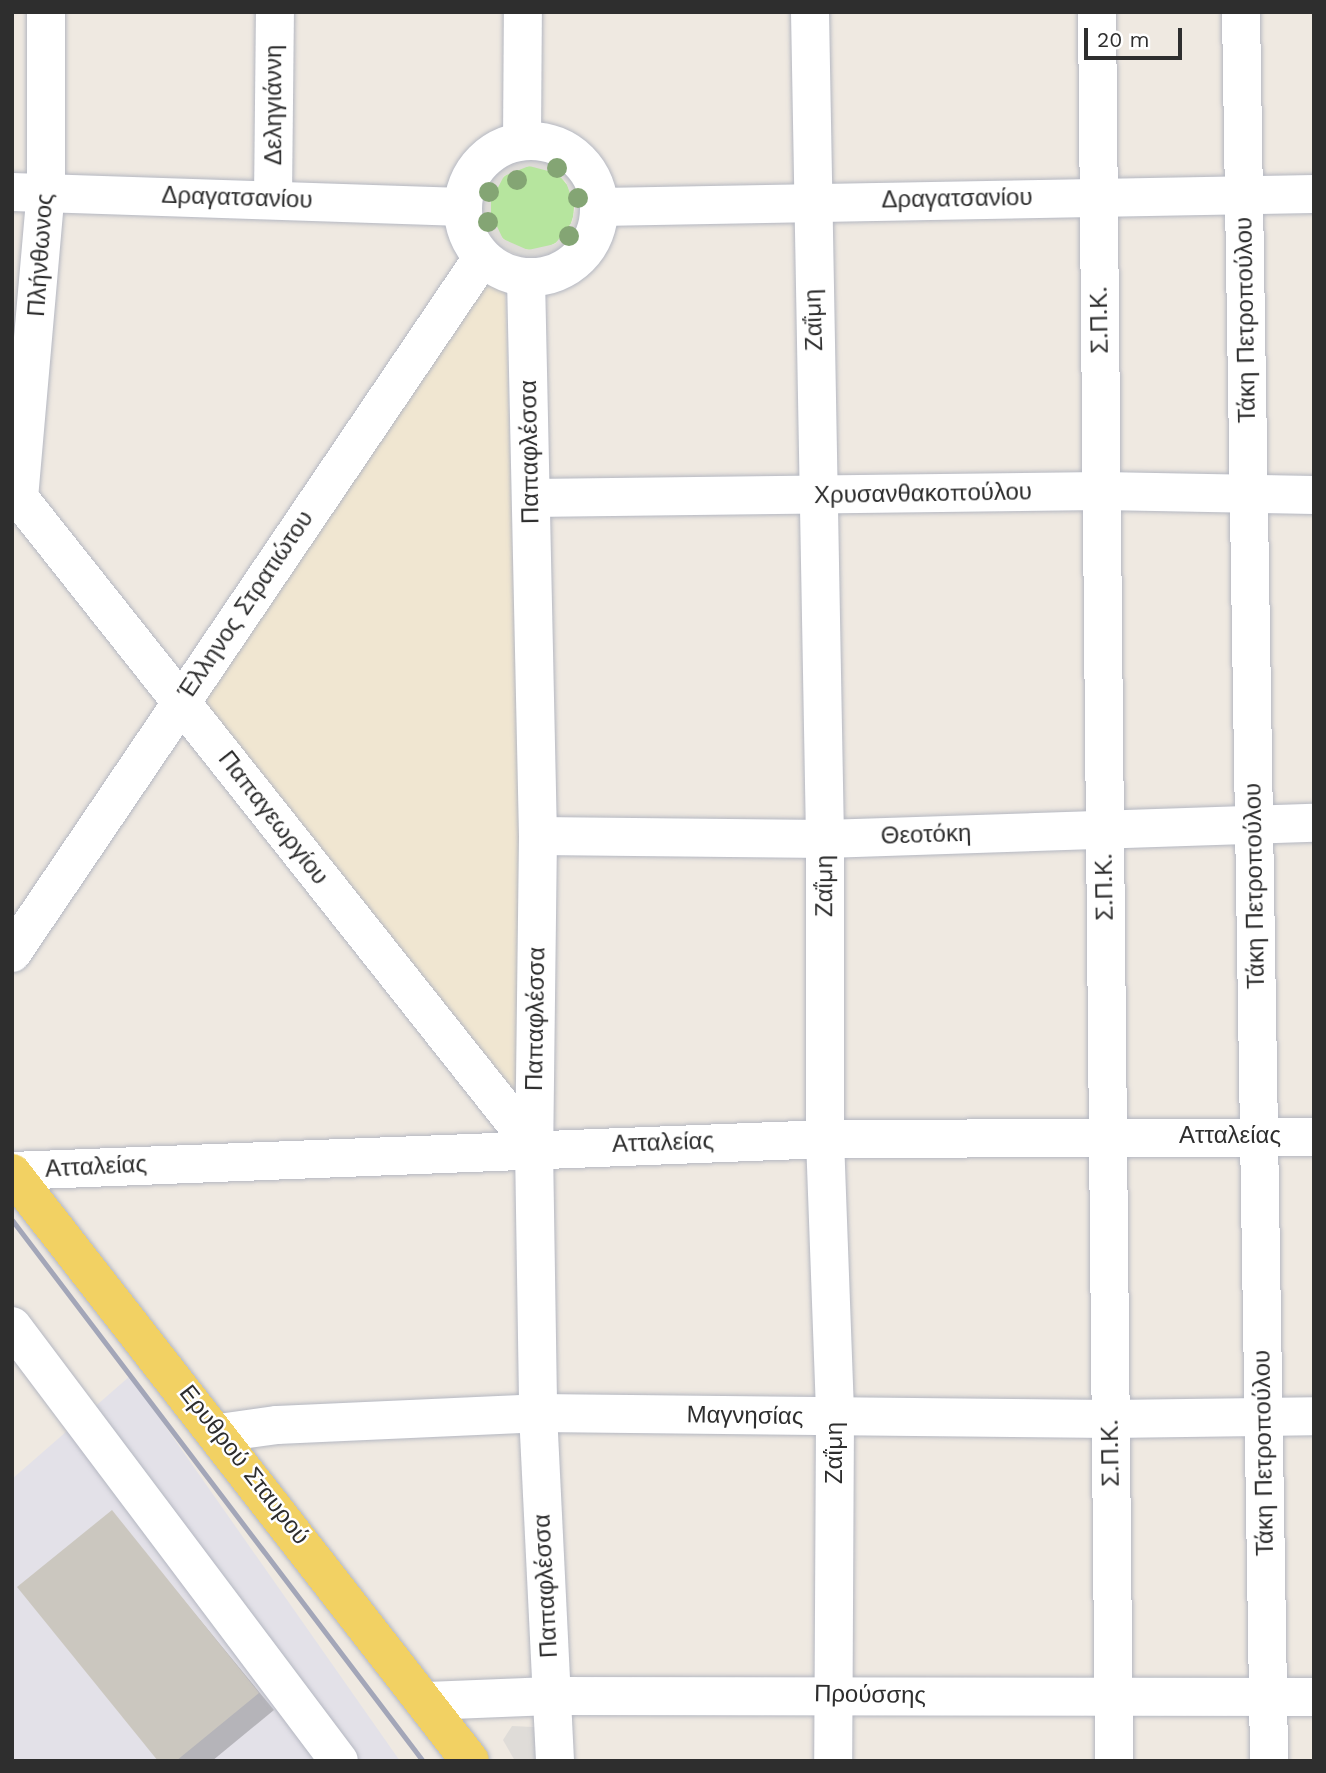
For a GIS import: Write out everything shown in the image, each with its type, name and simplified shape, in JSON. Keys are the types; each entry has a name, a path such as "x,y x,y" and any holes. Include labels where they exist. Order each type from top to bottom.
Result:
{"main road":[{"name":"Ερυθρού Σταυρού","path":"12,1172 219,1433 427,1701 470,1761"}],"street":[{"name":"Πλήνθωνος","path":"15,493 29,192 46,12"},
{"name":"Δεληγιάννη","path":"274,198 275,12"},
{"path":"522,140 523,12"},
{"name":"Ζαΐμη","path":"810,12 810,202 820,496 825,839 825,1139 835,1417 833,1761"},
{"name":"Σ.Π.Κ.","path":"1097,12 1114,1761"},
{"name":"Τάκη Πετροπούλου","path":"1241,12 1269,1761"},
{"path":"522,140 545,141 566,149 584,164 596,184 600,207 590,244 578,259 554,273 526,278 507,273 482,258 468,236 463,207 470,176 483,159 522,140"},
{"name":"Δραγατσανίου","path":"29,192 274,198 463,207"},
{"name":"Δραγατσανίου","path":"600,207 1314,194"},
{"name":"Έλληνος Στρατιώτου","path":"12,953 482,258"},
{"name":"Παπαφλέσσα","path":"526,278 538,836 534,1147 538,1413 555,1761"},
{"name":"Χρυσανθακοπούλου","path":"531,498 1102,491 1314,495"},
{"name":"Παπαγεωργίου","path":"15,493 534,1147"},
{"name":"Θεοτόκη","path":"538,836 825,839 1314,823"},
{"name":"Ατταλείας","path":"12,1172 534,1147 825,1139 1259,1135 1314,1137"},
{"path":"12,1326 339,1761"},
{"name":"Μαγνησίας","path":"219,1433 276,1425 538,1413 1111,1419 1314,1416"},
{"name":"Προύσσης","path":"427,1701 551,1696 1314,1697"}],"shaded area":[{"path":"528,156 562,165 582,193 580,227 571,243 543,259 526,259 496,245 481,216 481,200 496,170","holes":["529,166 556,173 566,182 575,208 572,222 555,244 528,250 503,239 491,214 491,201 504,176"]},
{"path":"488,283 505,288 529,1125 192,700"},
{"path":"130,1376 400,1761 12,1761 12,1479"},
{"path":"512,1726 554,1728 555,1761 515,1761 503,1740"}],"green space":[{"path":"532,166 548,169 562,178 571,192 574,208 571,224 562,238 548,247 532,250 516,247 502,238 493,224 490,208 493,192 502,178 516,169"}],"building":[{"path":"112,1510 259,1693 176,1761 158,1761 17,1587"}],"railway":[{"path":"12,1220 423,1761"}]}
